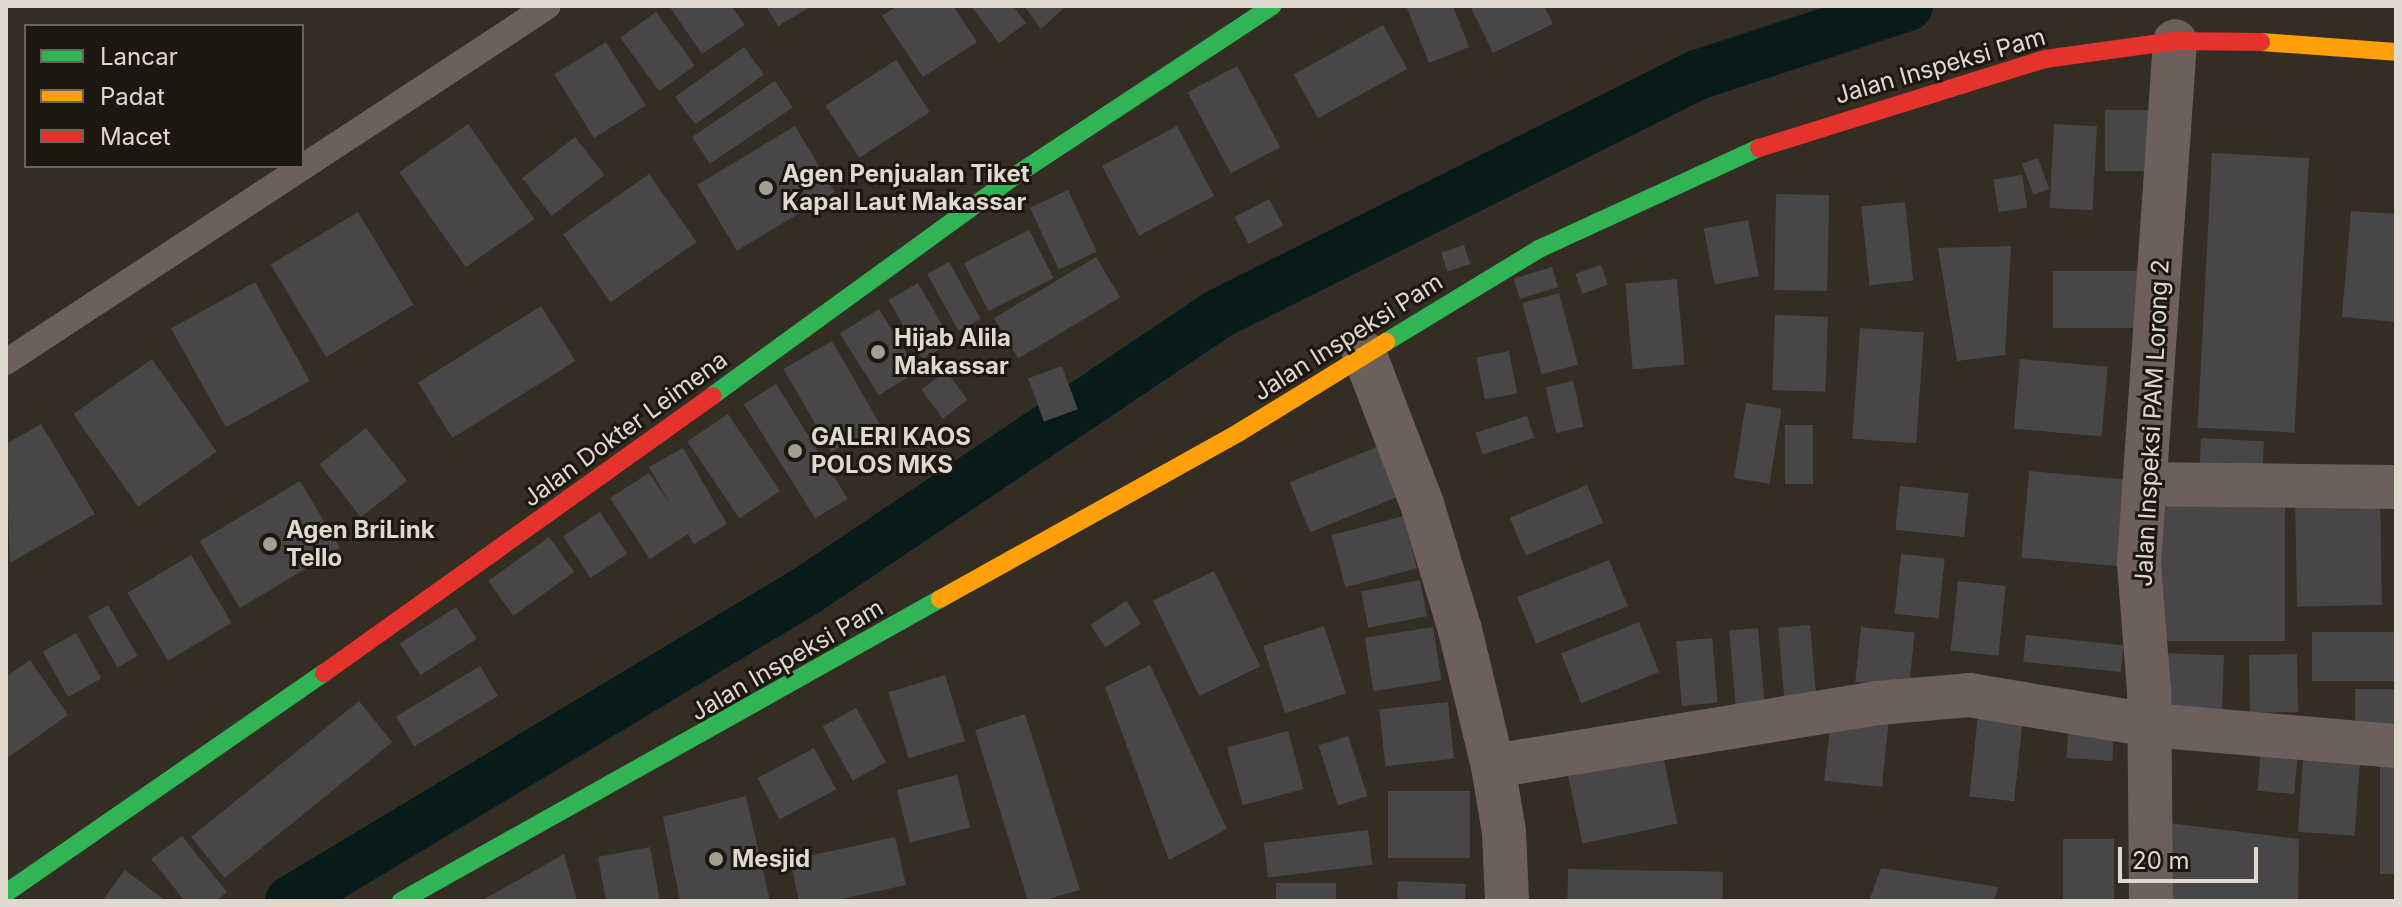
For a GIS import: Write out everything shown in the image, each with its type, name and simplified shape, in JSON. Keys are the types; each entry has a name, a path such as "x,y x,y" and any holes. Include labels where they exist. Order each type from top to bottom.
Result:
{"main road":[{"name":"Jalan Dokter Leimena","path":"6,893 463,577 1016,175 1272,6"},
{"name":"Jalan Inspeksi Pam","path":"401,901 1238,433 1364,353 1539,249 1773,142 2045,59 2175,41 2279,42 2396,52"},
{"path":"6,876 26,878"}],"street":[{"name":"Jalan Inspeksi PAM Lorong 2","path":"2151,901 2150,725 2139,563 2175,41"},
{"path":"1364,353 1422,504 1493,766 1504,832 1507,901"},
{"path":"2145,484 2396,487"},
{"path":"1493,766 1931,697 1969,695 2150,725 2396,746"}],"lane":[{"path":"304,166 548,6"},
{"path":"6,362 301,168"}],"building":[{"path":"669,6 731,6 745,25 702,54"},
{"path":"766,6 812,6 778,26"},
{"path":"897,6 953,6 977,42 923,77 882,16"},
{"path":"971,6 1013,6 1026,23 999,43"},
{"path":"1024,6 1066,6 1041,29"},
{"path":"1406,6 1453,6 1469,47 1429,63"},
{"path":"1470,6 1544,6 1553,24 1493,53"},
{"path":"656,12 695,65 659,91 620,38"},
{"path":"1383,25 1407,69 1318,118 1294,74"},
{"path":"606,42 646,106 594,138 554,74"},
{"path":"744,47 764,75 695,124 675,97"},
{"path":"896,60 930,112 859,158 826,106"},
{"path":"1237,66 1280,147 1231,174 1188,92"},
{"path":"775,81 793,108 710,163 692,137"},
{"path":"2105,110 2151,110 2151,171 2105,171"},
{"path":"468,124 535,219 466,267 399,172"},
{"path":"2054,124 2097,126 2093,210 2050,208"},
{"name":"Agen Penjualan Tiket Kapal Laut Makassar","path":"795,126 835,192 737,251 697,185"},
{"path":"1177,126 1214,196 1139,236 1102,166"},
{"path":"575,137 605,175 552,216 522,178"},
{"path":"2212,153 2309,158 2294,433 2198,428"},
{"path":"2038,158 2049,189 2033,195 2022,164"},
{"path":"649,174 697,242 611,302 563,234"},
{"path":"2022,175 2027,208 1999,212 1993,180"},
{"path":"1068,190 1097,252 1059,269 1030,208"},
{"path":"1776,194 1829,195 1827,291 1774,290"},
{"path":"1269,199 1283,225 1249,244 1235,217"},
{"path":"1905,202 1913,281 1869,285 1861,207"},
{"path":"2351,211 2396,214 2396,322 2342,317"},
{"path":"358,212 414,305 326,357 271,265"},
{"path":"1748,220 1759,276 1715,285 1704,229"},
{"path":"1029,230 1054,278 988,311 964,263"},
{"path":"1464,245 1470,264 1447,271 1441,252"},
{"path":"2011,246 2005,355 1957,361 1938,248"},
{"path":"1096,257 1120,297 1018,359 994,318"},
{"path":"949,262 981,319 959,331 927,274"},
{"path":"1601,265 1608,285 1582,294 1575,274"},
{"path":"1552,267 1558,287 1520,299 1514,279"},
{"path":"2053,271 2141,271 2141,328 2053,328"},
{"path":"1677,279 1684,365 1633,369 1625,284"},
{"path":"255,282 310,381 226,427 171,329"},
{"path":"918,283 952,342 923,359 889,300"},
{"path":"1559,293 1578,364 1541,374 1522,303"},
{"path":"541,306 575,361 452,438 418,383"},
{"name":"Hijab Alila Makassar","path":"879,309 918,371 879,395 840,333"},
{"path":"1775,315 1828,317 1825,392 1772,390"},
{"path":"1860,328 1924,332 1916,443 1852,439"},
{"path":"832,341 880,424 832,452 784,369"},
{"path":"1509,351 1517,393 1485,400 1477,357"},
{"path":"152,359 217,452 138,507 73,414"},
{"path":"2020,359 2108,367 2102,436 2014,429"},
{"path":"1062,366 1078,409 1044,422 1028,378"},
{"path":"946,371 968,400 943,418 921,390"},
{"path":"1573,381 1584,427 1556,433 1546,387"},
{"name":"GALERI KAOS POLOS MKS","path":"776,384 848,498 815,519 744,404"},
{"path":"1746,403 1782,409 1770,484 1734,478"},
{"path":"728,414 780,491 739,519 687,441"},
{"path":"1527,416 1534,438 1483,455 1476,433"},
{"path":"41,424 95,514 10,563 6,444"},
{"path":"1785,425 1813,425 1813,484 1785,484"},
{"path":"366,428 407,481 361,517 320,464"},
{"path":"2201,438 2264,441 2262,475 2199,472"},
{"path":"1377,447 1397,497 1310,532 1290,482"},
{"path":"683,448 727,524 694,544 688,534 650,559 610,498 649,473 670,504 649,467"},
{"path":"2029,471 2131,480 2123,567 2021,558"},
{"name":"Agen BriLink Tello","path":"300,481 340,548 240,608 200,541"},
{"path":"1587,485 1603,523 1526,556 1510,518"},
{"path":"1900,486 1969,493 1964,537 1895,530"},
{"path":"2380,492 2382,605 2297,606 2295,493"},
{"path":"2157,498 2285,498 2285,641 2157,641"},
{"path":"600,512 627,554 590,578 563,536"},
{"path":"1403,516 1417,568 1345,587 1332,535"},
{"path":"549,537 574,572 514,616 488,581"},
{"path":"1901,554 1945,559 1938,618 1895,614"},
{"path":"191,555 232,623 168,661 128,593"},
{"path":"1609,560 1628,606 1536,643 1517,597"},
{"path":"1214,571 1260,666 1199,696 1153,601"},
{"path":"1420,580 1427,616 1368,628 1361,591"},
{"path":"1958,581 2006,586 1998,656 1951,651"},
{"path":"1126,601 1141,623 1105,647 1090,625"},
{"path":"108,605 138,656 118,668 88,616"},
{"path":"456,607 477,639 421,675 400,643"},
{"path":"1639,622 1659,672 1581,704 1561,653"},
{"path":"1810,625 1816,699 1785,702 1778,628"},
{"path":"1324,626 1346,694 1285,713 1263,646"},
{"path":"1433,627 1441,680 1373,691 1365,638"},
{"path":"1861,627 1915,633 1909,687 1855,682"},
{"path":"1758,628 1765,703 1736,705 1729,631"},
{"path":"2312,632 2396,632 2396,681 2312,681"},
{"path":"76,633 101,678 68,697 43,651"},
{"path":"2026,635 2123,645 2121,672 2023,662"},
{"path":"1712,638 1718,703 1682,706 1676,641"},
{"path":"2158,653 2224,655 2222,713 2156,711"},
{"path":"2297,654 2298,712 2250,713 2249,655"},
{"path":"30,660 68,715 6,759 6,677"},
{"path":"1150,665 1227,829 1169,860 1105,687"},
{"path":"480,666 498,696 414,746 396,716"},
{"path":"945,675 965,741 909,758 889,692"},
{"path":"2355,689 2396,689 2396,726 2355,726"},
{"path":"359,701 392,742 224,878 191,837"},
{"path":"1448,702 1454,759 1385,766 1379,709"},
{"path":"1979,705 2024,710 2014,801 1969,796"},
{"path":"856,708 886,762 853,781 823,726"},
{"path":"1025,714 1080,890 1041,901 1028,901 975,730"},
{"path":"1831,716 1889,722 1882,787 1824,781"},
{"path":"2069,720 2115,723 2112,761 2066,758"},
{"path":"1288,731 1304,789 1243,805 1227,747"},
{"path":"1348,736 1367,796 1338,805 1319,746"},
{"path":"2304,745 2361,749 2355,836 2298,832"},
{"path":"814,748 836,789 780,820 757,778"},
{"path":"2261,750 2298,753 2294,794 2257,791"},
{"path":"2380,750 2396,750 2396,874 2380,874"},
{"path":"1662,751 1677,823 1583,844 1567,771"},
{"path":"957,775 970,827 910,842 897,790"},
{"path":"1388,791 1470,791 1470,858 1388,858"},
{"name":"Mesjid","path":"746,796 770,901 680,901 663,817"},
{"path":"2161,822 2299,839 2298,901 2155,901"},
{"path":"1368,830 1372,865 1268,878 1264,843"},
{"path":"182,836 227,892 216,901 185,901 151,859"},
{"path":"895,837 906,885 833,901 799,901 790,860"},
{"path":"2063,839 2114,839 2114,901 2063,901"},
{"path":"650,847 660,901 606,901 598,857"},
{"path":"564,854 577,901 481,901"},
{"path":"1881,868 1998,887 1994,901 1869,901"},
{"path":"1568,869 1723,872 1722,901 1567,901"},
{"path":"125,870 166,901 102,901"},
{"path":"1398,881 1466,884 1465,901 1397,901"},
{"path":"1276,883 1336,883 1336,901 1276,901"}],"waterway":[{"path":"290,901 806,591 1216,315 1697,75 1908,6"}],"traffic: fast":[{"path":"712,396 1016,175 1272,6"},
{"path":"1386,342 1539,249 1759,148"},
{"path":"401,901 940,599"},
{"path":"6,893 324,673"}],"traffic: slow":[{"path":"2261,42 2396,52"},
{"path":"940,599 1238,433 1386,342"}],"traffic: jam":[{"path":"1759,148 2045,59 2175,41 2261,42"},
{"path":"324,673 712,396"}],"place":[{"name":"Agen Penjualan Tiket Kapal Laut Makassar","path":"766,188"},
{"name":"Hijab Alila Makassar","path":"878,352"},
{"name":"GALERI KAOS POLOS MKS","path":"795,451"},
{"name":"Agen BriLink Tello","path":"270,544"},
{"name":"Mesjid","path":"716,859"}]}
